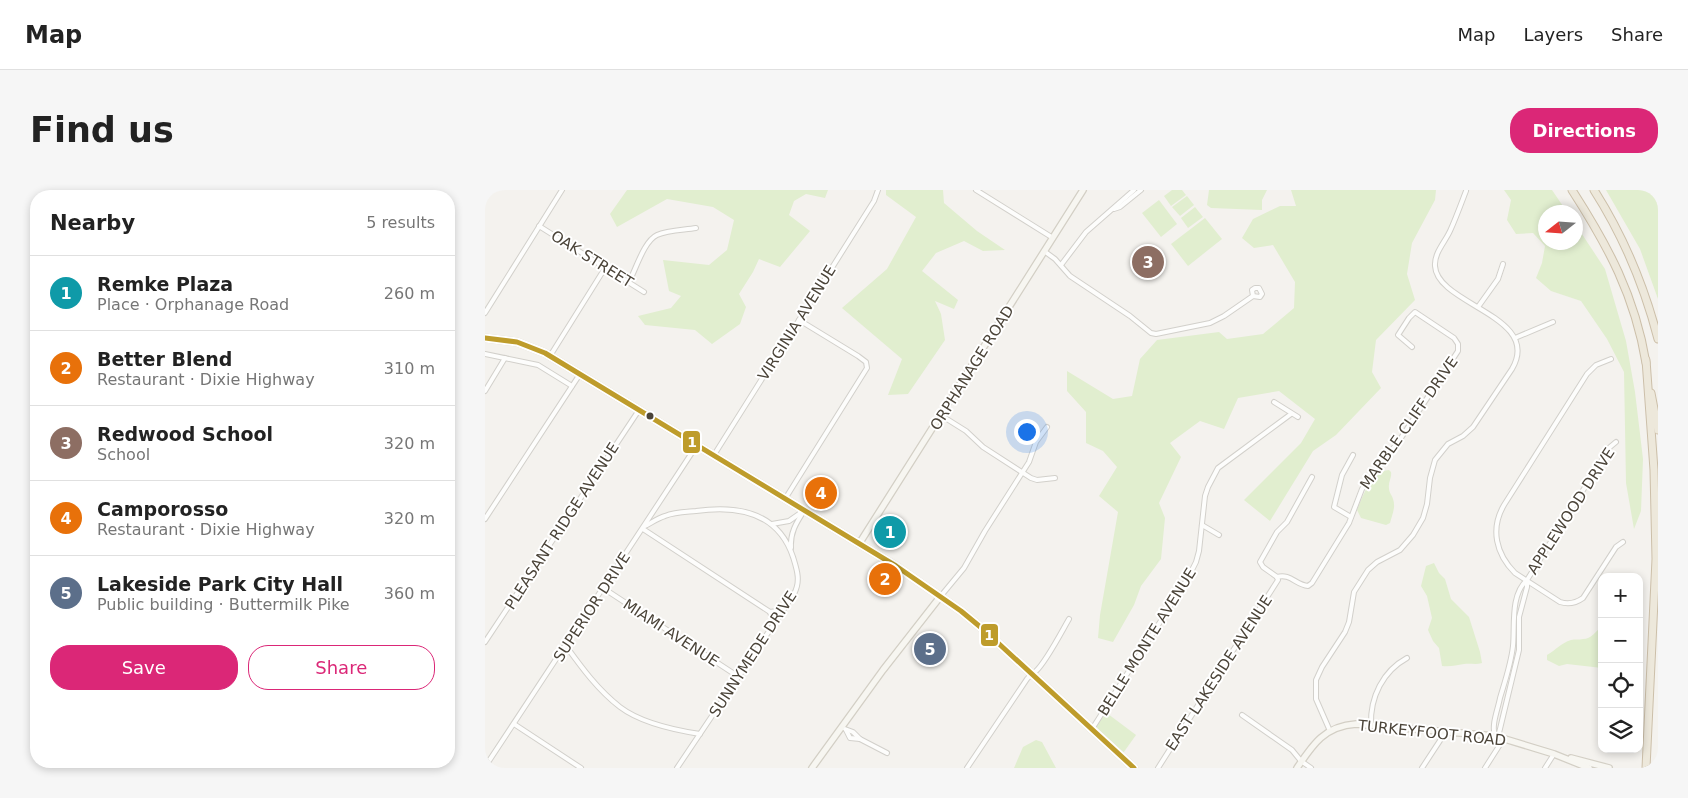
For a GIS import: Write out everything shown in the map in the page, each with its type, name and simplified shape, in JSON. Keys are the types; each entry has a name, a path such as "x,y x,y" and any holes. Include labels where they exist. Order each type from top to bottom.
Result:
{"highway":[{"path":"1572,190 1604,242 1629,296 1638,324 1646,360 1658,430"},
{"path":"1594,190 1610,214 1629,252 1648,302 1658,339"},
{"path":"1644,766 1656,550 1654,470 1646,360"}],"main road":[{"name":"ORPHANAGE ROAD","path":"859,544 942,416 1083,190"},
{"path":"485,338 526,344 550,356 896,566 969,617 1132,767"},
{"path":"812,768 844,728 940,597"},
{"name":"TURKEYFOOT ROAD","path":"1297,768 1314,744 1330,730 1349,724 1495,736 1609,768"},
{"name":"TURKEYFOOT ROAD","path":"1554,754 1589,768"}],"street":[{"path":"485,313 562,190"},
{"name":"VIRGINIA AVENUE","path":"714,455 874,201 878,190"},
{"path":"976,190 1053,238"},
{"path":"1061,265 1086,232 1134,190"},
{"path":"1112,210 1120,207 1141,190"},
{"path":"1330,730 1316,700 1316,680 1322,667 1345,632 1349,622 1354,592 1367,570 1377,562 1400,550 1413,535 1423,518 1435,460 1448,444 1463,436 1473,427 1515,363 1518,348 1515,338 1506,327 1445,284 1437,276 1435,267 1437,254 1450,230 1466,191"},
{"name":"OAK STREET","path":"539,226 644,292"},
{"path":"629,282 646,246 654,237 665,233 696,228"},
{"path":"1044,251 1055,259 1071,276 1130,316 1151,333 1156,334 1209,323 1224,316 1253,296"},
{"path":"1478,307 1498,279 1503,264"},
{"path":"550,356 605,268"},
{"name":"MARBLE CLIFF DRIVE","path":"1277,577 1287,576 1303,586 1308,586 1312,583 1351,517 1362,489 1401,438 1459,351 1456,340 1415,312 1397,335 1412,347"},
{"path":"785,499 867,368 866,362 862,359 799,320"},
{"path":"1515,338 1553,322"},
{"path":"485,354 543,367 572,386"},
{"path":"485,391 505,358"},
{"path":"1611,359 1596,365 1587,374 1504,505 1499,516 1496,532 1501,555 1515,573 1565,604 1576,602 1583,598 1616,548 1623,542"},
{"path":"485,519 580,374"},
{"path":"1274,402 1298,417"},
{"name":"PLEASANT RIDGE AVENUE","path":"485,642 639,410"},
{"name":"BELLE MONTE AVENUE","path":"1092,729 1188,578 1198,556 1205,496 1218,468 1291,414"},
{"path":"942,416 966,431 983,447 1022,473 1034,479 1055,478"},
{"path":"940,597 965,568 985,530 1032,456 1036,442 1047,427"},
{"name":"APPLEWOOD DRIVE","path":"1495,736 1493,731 1496,715 1513,646 1514,612 1522,584 1527,580 1610,447 1616,442"},
{"name":"SUPERIOR DRIVE","path":"485,767 697,445"},
{"path":"1351,517 1334,506 1342,476 1353,455"},
{"path":"1277,577 1263,567 1260,562 1277,532 1287,522 1312,477"},
{"name":"SUNNYMEDE DRIVE","path":"644,527 666,516 718,509 750,512 772,524 781,534 791,550 797,568 798,583 794,594 677,768"},
{"path":"772,524 789,521 804,511"},
{"path":"791,550 790,538 804,511"},
{"path":"1202,525 1219,534"},
{"path":"644,527 770,612 774,624"},
{"name":"EAST LAKESIDE AVENUE","path":"1158,768 1278,580 1277,577"},
{"name":"MIAMI AVENUE","path":"603,588 739,677"},
{"path":"770,612 783,610"},
{"path":"967,768 1031,673 1036,671 1045,659 1069,619"},
{"path":"566,646 593,682 621,708 656,723 700,734"},
{"path":"1371,725 1370,712 1376,692 1398,663 1407,658"},
{"path":"1241,715 1292,750 1301,761 1311,768"},
{"path":"514,724 581,768"},
{"path":"844,728 850,738 860,739 887,754"},
{"path":"1422,768 1443,736 1444,731"},
{"path":"1485,768 1503,738"},
{"path":"1545,768 1554,754"}],"green space":[{"path":"627,190 828,190 825,198 806,194 794,201 789,215 810,231 780,267 759,259 739,294 746,307 740,324 712,344 695,330 645,325 638,316 671,308 681,296 669,291 663,260 709,265 727,250 734,220 713,207 667,199 617,227 610,214"},
{"path":"886,190 943,190 944,203 977,231 1005,250 983,251 964,241 936,253 922,271 958,300 954,309 935,301 941,314 945,340 908,394 888,395 902,359 842,308 887,269 916,217 886,195"},
{"path":"1172,190 1182,190 1186,195 1171,206 1164,196"},
{"path":"1209,190 1267,190 1262,200 1262,210 1211,208 1207,205"},
{"path":"1291,190 1436,190 1435,200 1412,243 1407,274 1415,300 1376,340 1372,372 1381,388 1336,435 1313,451 1270,521 1244,500 1301,443 1315,419 1279,391 1238,398 1224,429 1200,421 1170,443 1181,457 1159,503 1165,518 1161,559 1141,586 1134,605 1113,642 1098,638 1100,615 1118,512 1099,496 1117,467 1103,451 1086,443 1086,412 1067,391 1067,371 1113,399 1132,396 1140,359 1157,340 1219,332 1227,339 1263,334 1294,308 1295,282 1273,245 1254,248 1242,238 1253,219 1280,206 1296,206"},
{"path":"1504,190 1552,190 1562,205 1538,205 1538,238 1533,233 1516,234 1507,220 1511,200"},
{"path":"1606,190 1658,190 1658,299 1640,249"},
{"path":"1187,196 1194,205 1180,216 1172,207"},
{"path":"1159,200 1177,224 1161,237 1142,213"},
{"path":"1195,207 1203,217 1188,228 1181,218"},
{"path":"1205,218 1222,239 1188,266 1171,244"},
{"path":"1583,236 1605,269 1626,341 1635,392 1643,459 1641,511 1634,529 1626,483 1624,372 1607,339 1581,301 1551,291 1536,278 1544,250 1583,250"},
{"path":"1389,470 1391,474 1389,490 1394,505 1390,523 1386,525 1361,518 1357,510 1368,485 1377,475"},
{"path":"1434,563 1439,573 1445,579 1451,599 1469,617 1482,663 1442,666 1439,648 1428,630 1432,618 1427,596 1421,586 1426,566"},
{"path":"1598,630 1598,668 1567,664 1559,666 1547,660 1547,655 1567,641 1589,638"},
{"path":"1104,711 1136,735 1121,756 1092,729"},
{"path":"1036,740 1042,742 1056,768 1014,768 1023,747"}],"transit line":[{"name":"1","path":"485,338 517,342 545,353 896,566 961,611 984,630 1134,768"}],"place":[{"name":"Redwood School","path":"1148,262"},
{"name":"Camporosso","path":"821,493"},
{"name":"Remke Plaza","path":"890,532"},
{"name":"Better Blend","path":"885,579"},
{"name":"Lakeside Park City Hall","path":"930,649"}]}
